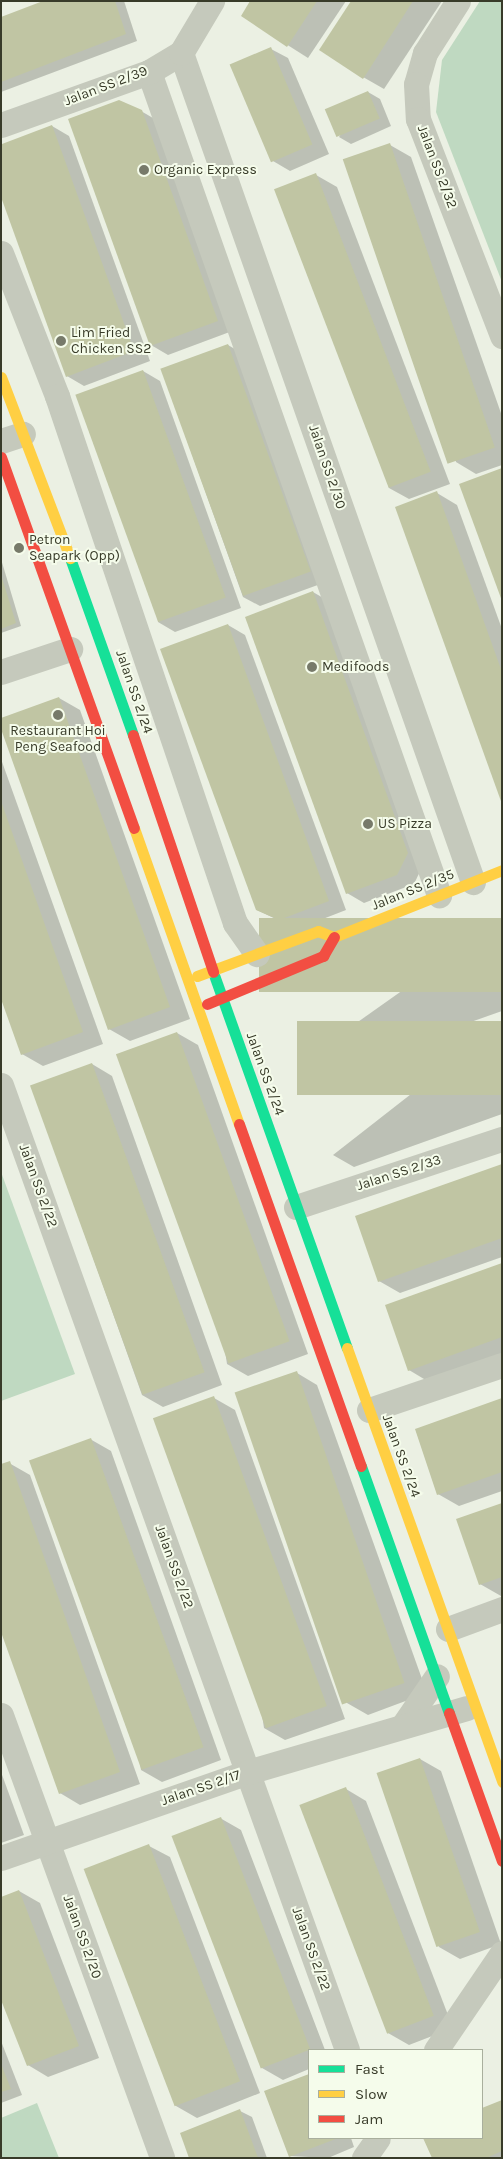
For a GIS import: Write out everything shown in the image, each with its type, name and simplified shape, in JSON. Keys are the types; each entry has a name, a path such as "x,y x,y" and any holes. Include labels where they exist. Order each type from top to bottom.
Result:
{"main road":[{"name":"Jalan SS 2/24","path":"1,376 12,437 98,632 238,1045 502,1782"},
{"path":"1,458 502,1861"},
{"name":"Jalan SS 2/35","path":"186,980 318,931 334,936 502,870"},
{"path":"196,920 218,942"},
{"path":"196,1008 324,956 334,936"},
{"path":"230,948 257,954"},
{"path":"251,999 264,980"},
{"path":"238,1045 242,1021"}],"street":[{"name":"Jalan SS 2/39","path":"1,125 149,72 181,52 212,1"},
{"name":"Jalan SS 2/32","path":"458,1 425,53 416,84 418,119 502,336"},
{"name":"Jalan SS 2/30","path":"181,52 473,882"},
{"path":"149,72 439,895"},
{"path":"1,252 70,433 235,922 257,954"},
{"path":"1,672 70,649"},
{"name":"Jalan SS 2/22","path":"1,1085 347,2049"},
{"name":"Jalan SS 2/33","path":"296,1207 502,1139"},
{"path":"369,1410 502,1365"},
{"path":"448,1628 502,1609"},
{"path":"404,1724 437,1676"},
{"name":"Jalan SS 2/17","path":"1,1858 248,1772 404,1724 476,1705"},
{"name":"Jalan SS 2/20","path":"1,1716 162,2158"},
{"path":"437,2049 502,1953"},
{"path":"364,2158 377,2139"}],"green space":[{"path":"480,1 502,1 502,282 436,112 442,60"},
{"path":"1,1172 75,1374 1,1401"},
{"path":"37,2103 59,2158 1,2158 1,2118"}],"building":[{"path":"43,1 115,1 126,34 1,82 1,17"},
{"path":"250,1 317,1 287,47 241,16"},
{"path":"351,1 413,1 363,79 319,50"},
{"path":"271,47 312,145 271,162 230,65"},
{"path":"368,91 380,119 336,137 325,109"},
{"path":"119,100 142,110 218,321 150,346 68,119"},
{"path":"52,125 134,351 66,377 1,197 2,144"},
{"path":"390,143 495,447 448,464 343,159"},
{"path":"316,173 431,472 389,488 274,189"},
{"path":"228,344 311,571 243,596 160,369"},
{"path":"143,370 226,597 158,622 75,395"},
{"path":"502,468 502,601 459,484"},
{"path":"437,491 502,672 502,804 395,507"},
{"path":"1,575 16,623 1,629"},
{"path":"313,591 408,853 397,875 346,894 245,617"},
{"path":"228,624 329,901 279,920 256,910 160,649"},
{"path":"59,697 170,1007 108,1030 1,729 1,718"},
{"path":"2,804 83,1032 21,1055 1,999"},
{"path":"259,918 502,918 502,992 259,992"},
{"path":"297,1021 502,1021 502,1095 297,1095"},
{"path":"177,1032 290,1341 228,1363 116,1054"},
{"path":"92,1063 205,1372 143,1395 30,1086"},
{"path":"502,1164 502,1238 378,1282 355,1216"},
{"path":"502,1263 502,1337 408,1371 385,1305"},
{"path":"297,1371 404,1683 342,1705 235,1392"},
{"path":"214,1396 327,1706 266,1728 153,1418"},
{"path":"502,1398 502,1472 437,1495 415,1429"},
{"path":"91,1438 204,1747 142,1770 29,1461"},
{"path":"10,1461 120,1772 59,1794 1,1632 1,1464"},
{"path":"502,1503 502,1577 479,1585 456,1519"},
{"path":"420,1758 480,1932 436,1947 377,1773"},
{"path":"346,1787 434,2016 387,2034 299,1805"},
{"path":"221,1817 310,2049 261,2068 172,1836"},
{"path":"149,1844 240,2081 175,2106 84,1869"},
{"path":"19,1890 79,2046 27,2066 1,2000 1,1897"},
{"path":"1,2064 11,2089 1,2092"},
{"path":"308,2074 308,2139 335,2139 289,2157 264,2091"},
{"path":"502,2100 502,2151 486,2158 432,2158 423,2139 483,2139 483,2108"},
{"path":"240,2109 258,2158 189,2158 180,2133"}],"traffic: fast":[{"path":"70,558 133,735"},
{"path":"213,972 347,1348"},
{"path":"361,1466 449,1713"}],"traffic: slow":[{"path":"1,377 70,558"},
{"path":"134,828 239,1124"},
{"path":"197,976 318,931 334,937 502,870"},
{"path":"347,1348 502,1782"}],"traffic: jam":[{"path":"1,457 134,828"},
{"path":"133,735 213,972"},
{"path":"207,1004 323,956 334,937"},
{"path":"239,1124 361,1466"},
{"path":"449,1713 502,1861"}],"place":[{"name":"Organic Express","path":"144,170"},
{"name":"Lim Fried Chicken SS2","path":"61,341"},
{"name":"Petron Seapark (Opp)","path":"19,548"},
{"name":"Medifoods","path":"312,667"},
{"name":"Restaurant Hoi Peng Seafood","path":"58,715"},
{"name":"US Pizza","path":"368,824"}]}
